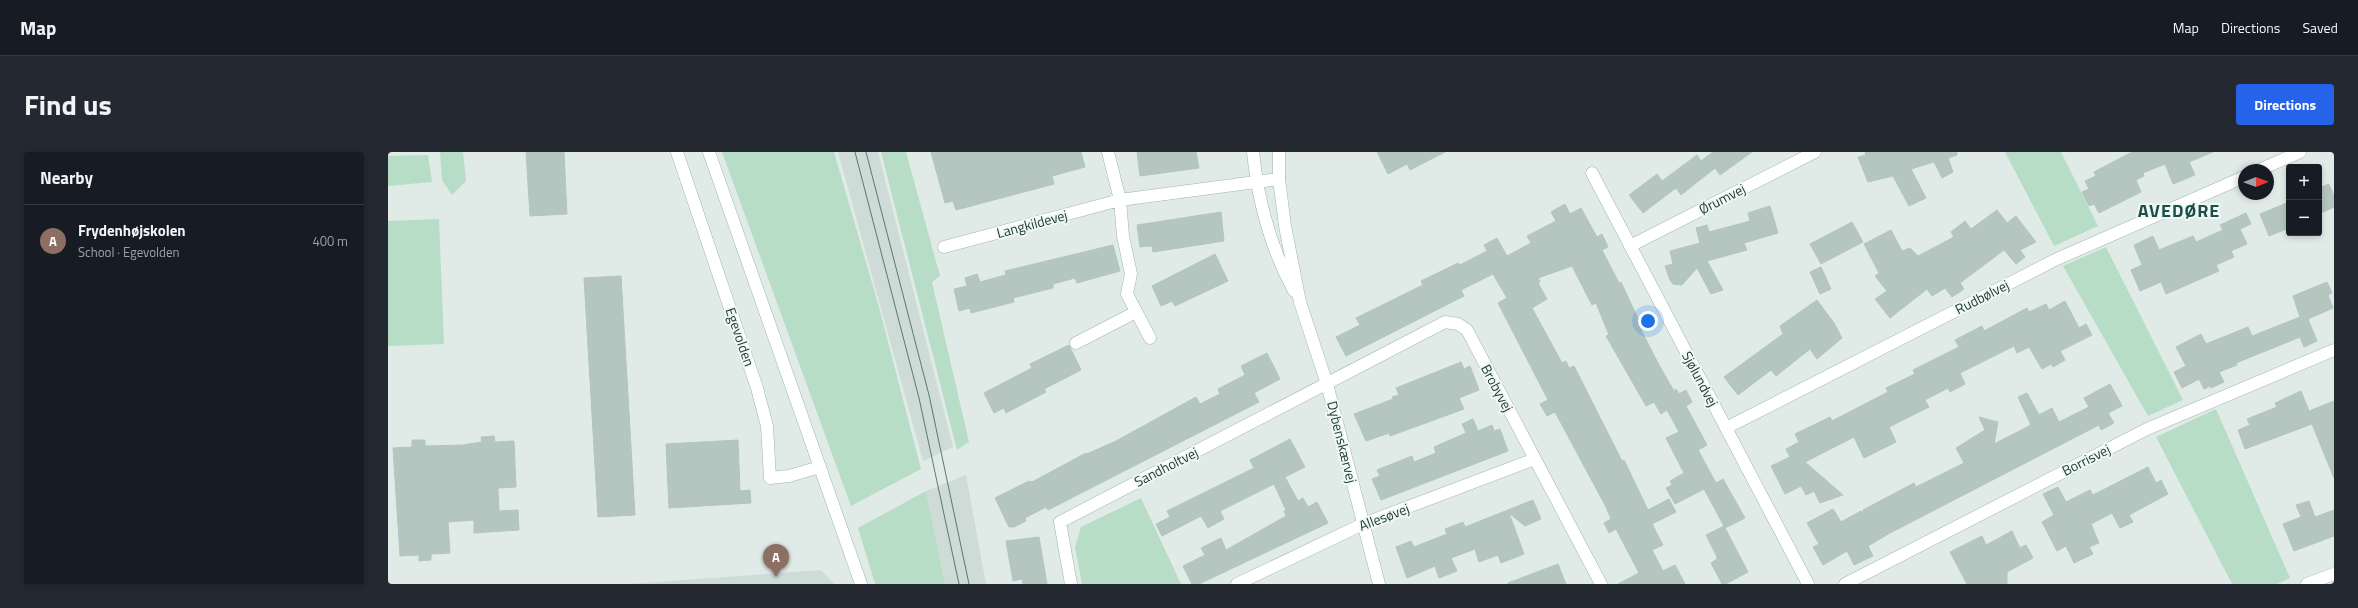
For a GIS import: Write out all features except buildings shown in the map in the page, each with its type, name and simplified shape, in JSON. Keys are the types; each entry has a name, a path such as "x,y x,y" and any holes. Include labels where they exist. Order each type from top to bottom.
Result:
{"street":[{"name":"Egevolden","path":"677,152 757,388 767,426 770,478 789,476 820,466"},
{"path":"709,152 861,584"},
{"path":"1108,152 1120,200 1124,236 1131,274 1127,294 1150,338"},
{"name":"Dybenskærvej","path":"1252,152 1256,182 1277,259 1300,302"},
{"name":"Dybenskærvej","path":"1279,152 1279,179 1285,226 1300,302 1327,384 1379,584"},
{"name":"Ørumvej","path":"1630,246 1815,152"},
{"path":"2273,164 2300,152"},
{"name":"Sjølundvej","path":"1592,173 1808,584"},
{"name":"Langkildevej","path":"944,247 1120,200 1279,179"},
{"name":"Rudbølvej","path":"1726,428 2057,258 2238,179"},
{"path":"1076,343 1136,312"},
{"name":"Brobyvej","path":"1327,384 1445,322 1458,324 1467,330 1601,584"},
{"name":"Borrisvej","path":"1845,584 2147,429 2334,350"},
{"name":"Sandholtvej","path":"1071,584 1060,522 1327,384"},
{"name":"Allesøvej","path":"1237,584 1363,524 1535,459"},
{"path":"2307,584 2334,574"}],"shaded area":[{"path":"838,152 878,152 953,447 923,461"},
{"path":"966,475 986,584 945,584 926,491"},
{"path":"821,570 834,584 629,584"}],"green space":[{"path":"440,152 463,152 466,181 452,195 442,180"},
{"path":"722,152 834,152 879,307 921,469 851,506"},
{"path":"881,152 906,152 940,276 932,282 969,442 957,450"},
{"path":"2005,152 2061,152 2098,226 2054,246"},
{"path":"428,155 432,182 388,186 388,156"},
{"path":"439,219 444,344 388,346 388,221"},
{"path":"2106,247 2183,400 2148,416 2063,266"},
{"path":"2216,409 2290,578 2277,584 2232,584 2156,437"},
{"path":"926,491 945,584 875,584 858,528"},
{"path":"1141,498 1181,584 1082,584 1075,547 1081,527"}],"tram line":[{"path":"855,152 919,398 959,584"},
{"path":"866,152 929,395 969,584"}],"place":[{"name":"Frydenhøjskolen","path":"776,577"}],"district":[{"name":"AVEDØRE","path":"2179,211"}]}
